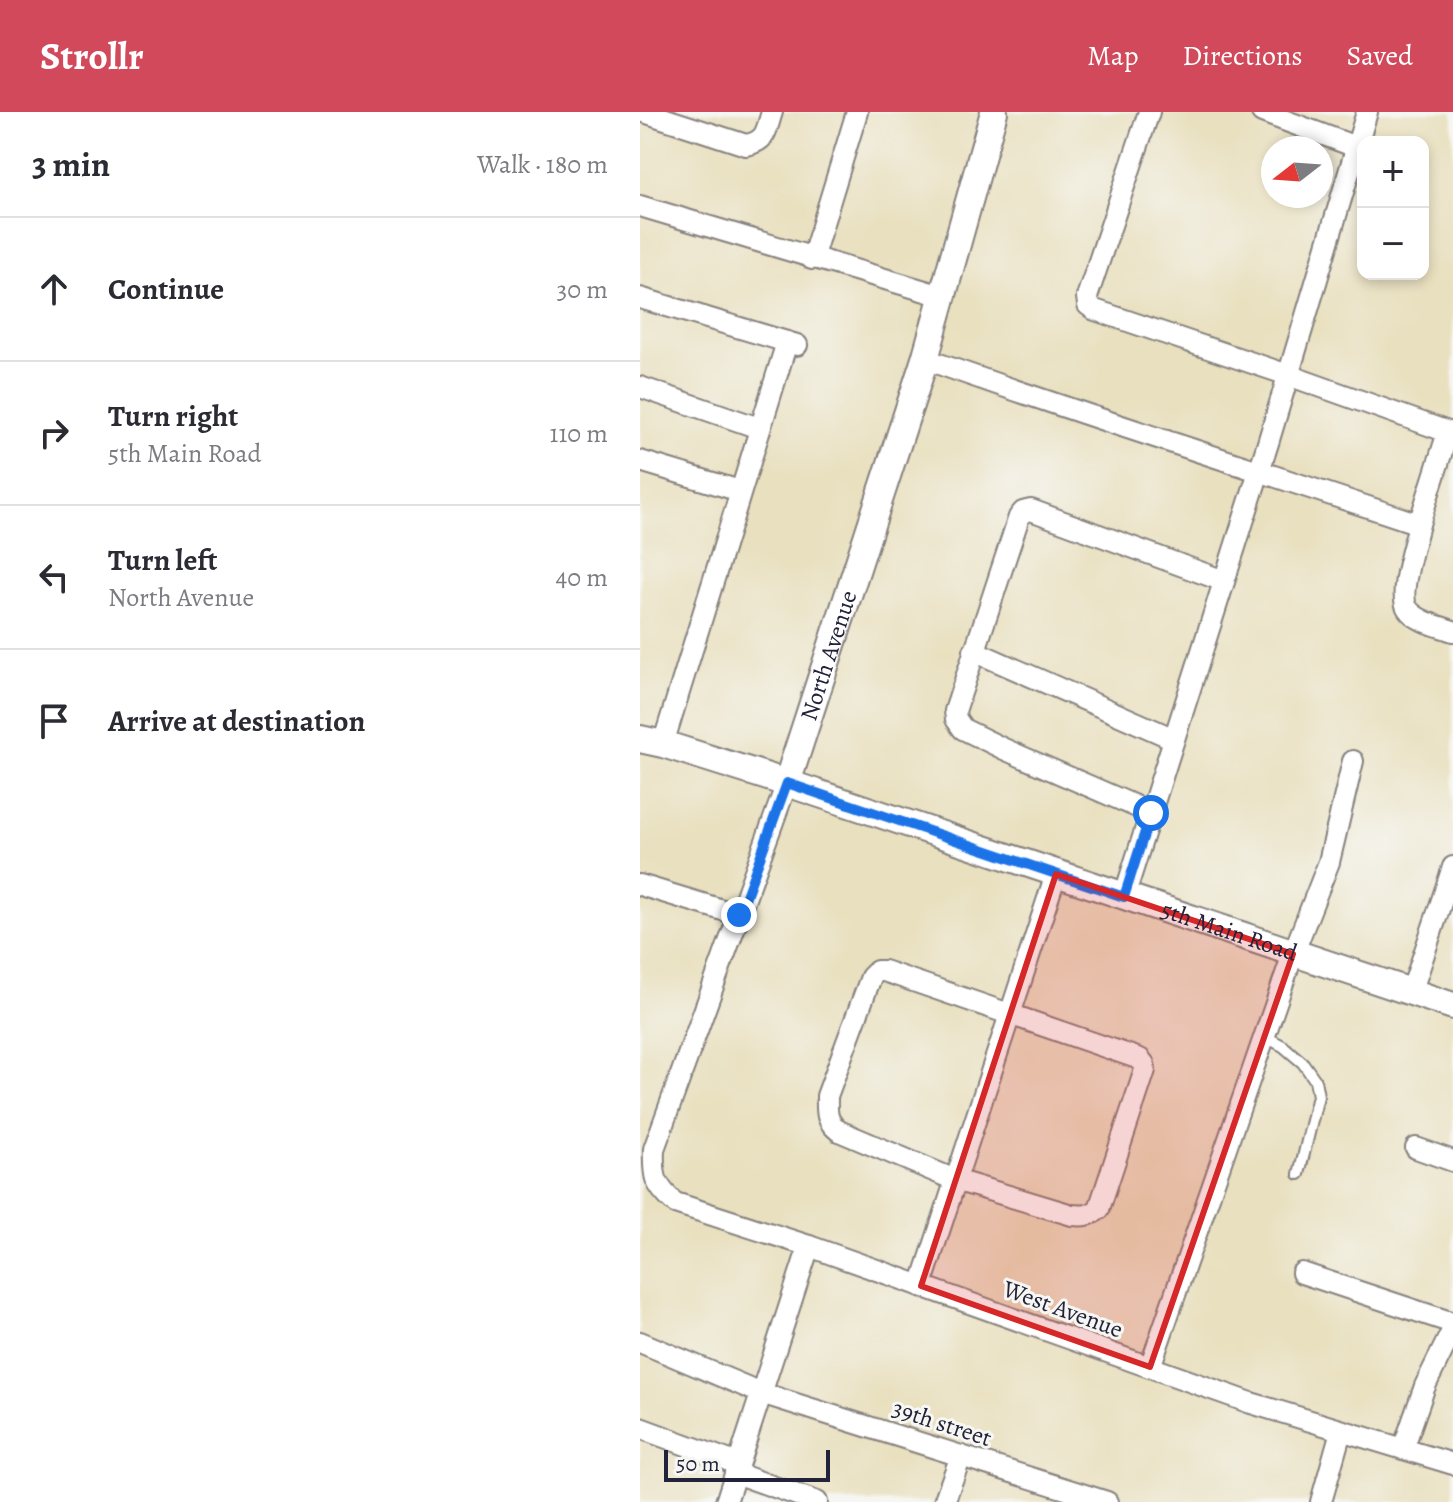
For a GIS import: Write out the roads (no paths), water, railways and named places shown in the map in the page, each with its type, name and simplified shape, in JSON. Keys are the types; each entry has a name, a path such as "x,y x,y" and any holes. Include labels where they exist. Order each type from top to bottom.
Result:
{"street":[{"path":"644,112 746,145 765,136 772,112"},
{"path":"812,259 857,112"},
{"name":"North Avenue","path":"661,1191 653,1173 654,1149 787,783 925,359 994,112"},
{"path":"1149,112 1087,297 1088,305 1451,433 1419,524 1404,593 1407,608 1417,617 1453,631"},
{"path":"1262,112 1356,147"},
{"path":"1124,897 1259,470 1367,112"},
{"path":"640,206 942,296"},
{"path":"640,298 793,344 759,428 740,491 651,742"},
{"path":"925,359 1419,524"},
{"path":"640,387 759,428"},
{"path":"640,461 740,491"},
{"path":"1151,813 963,729 955,711 1023,512 1031,510 1224,581"},
{"path":"974,651 1174,739"},
{"name":"5th Main Road","path":"651,742 787,783 1453,1006"},
{"path":"1150,1367 1293,954 1329,862 1353,761"},
{"path":"1411,993 1453,867"},
{"path":"921,1286 1056,874"},
{"path":"640,885 739,915"},
{"path":"877,971 1011,1016 1140,1059 1144,1064 1145,1070 1099,1209 1093,1214 1072,1215 955,1180 831,1125 827,1114 827,1096 871,977 877,971"},
{"path":"1416,1148 1453,1161"},
{"name":"West Avenue","path":"661,1191 675,1203 809,1246 1251,1403 1453,1464"},
{"path":"726,1502 809,1246"},
{"path":"1302,1273 1453,1326 1425,1386 1403,1449"},
{"name":"39th street","path":"640,1342 761,1393 1107,1502"},
{"path":"640,1428 817,1502"},
{"path":"1321,1502 1341,1431"},
{"path":"944,1502 961,1456"}],"lane":[{"path":"1264,1036 1283,1046 1303,1063 1315,1080 1318,1096 1299,1174"}]}
